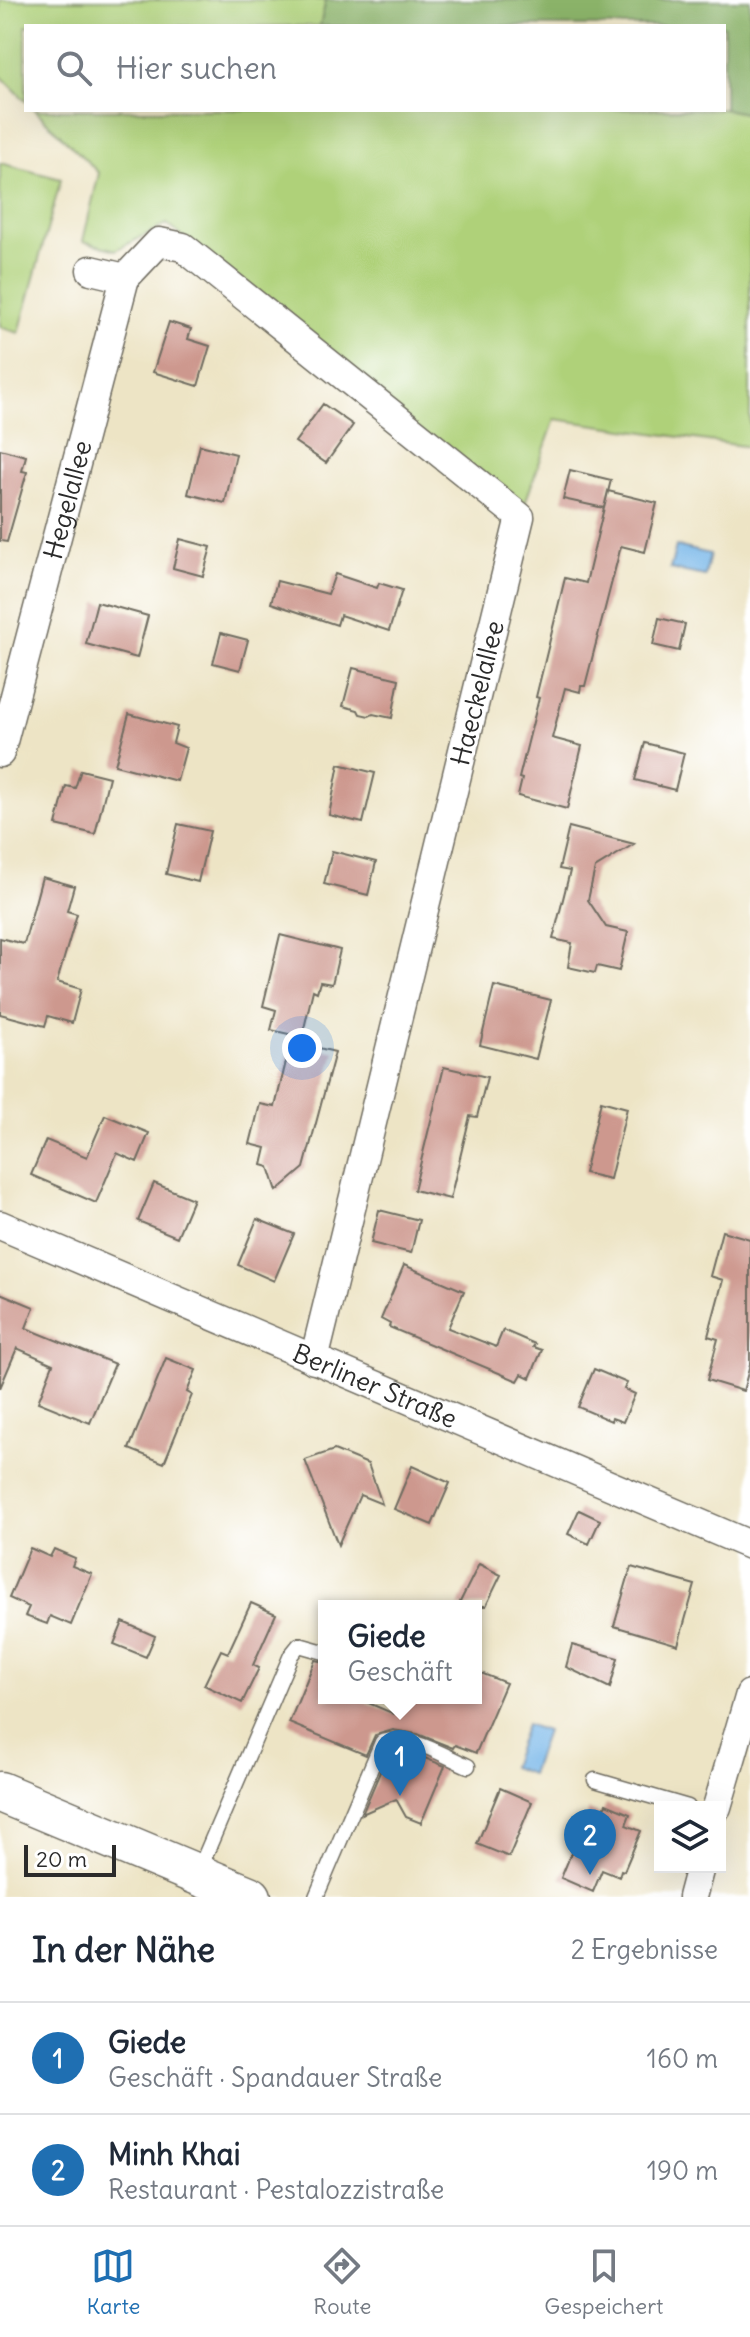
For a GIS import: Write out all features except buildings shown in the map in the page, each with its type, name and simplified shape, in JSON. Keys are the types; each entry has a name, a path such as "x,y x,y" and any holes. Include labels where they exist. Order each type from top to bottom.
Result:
{"main road":[{"path":"0,1792 251,1897"}],"street":[{"name":"Haeckelallee","path":"125,278 159,242 183,247 520,517 314,1360"},
{"path":"91,270 125,278"},
{"name":"Hegelallee","path":"0,753 125,278"},
{"name":"Berliner Straße","path":"0,1225 750,1545"},
{"path":"719,1801 750,1694"},
{"path":"692,1897 698,1873"}],"lane":[{"path":"197,1874 291,1655 299,1645 318,1650"},
{"path":"316,1897 382,1742 409,1740 468,1766"},
{"path":"595,1780 667,1801"}],"green space":[{"path":"0,0 326,0 320,24 24,24 24,99 0,75"},
{"path":"326,0 750,0 750,114 726,109 726,24 320,24"},
{"path":"726,109 750,114 750,447 555,419 520,517 167,224 116,250 83,241 99,173 37,112 726,112"},
{"path":"0,163 61,179 19,333 0,327"}],"water":[{"path":"676,546 710,554 705,576 670,569"},
{"path":"526,1724 546,1731 531,1774 511,1767"}],"place":[{"name":"Giede","path":"400,1796"},
{"name":"Minh Khai","path":"590,1875"}]}
